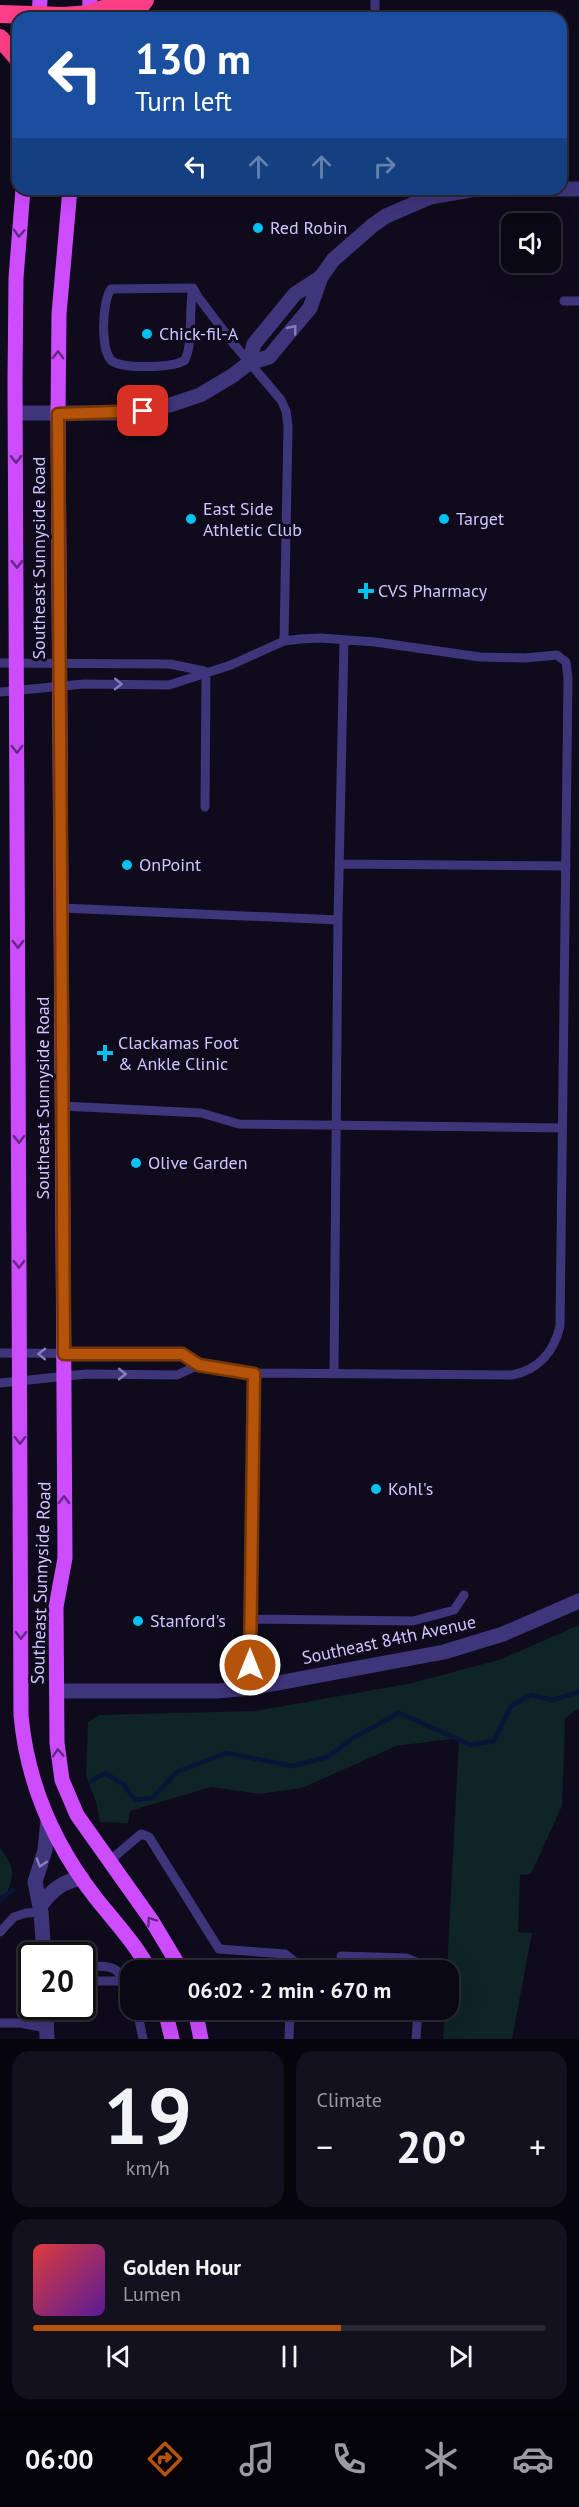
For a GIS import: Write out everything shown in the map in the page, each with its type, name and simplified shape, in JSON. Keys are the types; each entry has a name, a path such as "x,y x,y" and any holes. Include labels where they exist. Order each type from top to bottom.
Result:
{"highway":[{"path":"39,11 89,11 129,0"},
{"path":"135,12 145,0"},
{"path":"0,38 12,52"}],"main road":[{"name":"Southeast Sunnyside Road","path":"23,195 15,292 21,1715 28,1764 48,1820 82,1878 128,1936 143,1960"},
{"name":"Southeast Sunnyside Road","path":"69,195 59,314 58,414 65,1558 56,1606 57,1743 62,1780 77,1815 108,1862 152,1921 175,1960"},
{"path":"167,2020 172,2039"},
{"path":"197,2020 201,2039"}],"street":[{"path":"15,413 130,413 170,405 215,387 249,363 254,344 295,294 321,277 347,246 386,216 430,197 442,195"},
{"name":"Southeast 84th Avenue","path":"57,1691 218,1691 250,1688 444,1652 488,1640 579,1601"},
{"name":"Southeast Sunnyside Road","path":"43,1942 41,1909 35,1882 45,1850 48,1820"},
{"path":"41,1909 50,1893 69,1880 82,1878"}],"lane":[{"path":"193,288 249,363 281,400 286,411 288,426 285,641"},
{"path":"193,288 189,305 187,355 179,364 172,366 114,363 108,356 105,343 105,304 111,289 193,288"},
{"path":"564,301 579,301"},
{"path":"0,692 84,684 169,685 231,665 285,641 321,638 480,657 525,658 557,655 566,662 566,866 560,1326 558,1335 544,1359 531,1369 512,1375 254,1374 199,1365 182,1354 0,1353"},
{"path":"334,1374 338,920 344,640"},
{"path":"0,663 170,664 206,672"},
{"path":"205,807 206,672"},
{"path":"339,864 566,866"},
{"path":"62,908 338,920"},
{"path":"63,1106 201,1113 238,1125 562,1128"},
{"path":"0,1383 86,1374 177,1375 199,1365"},
{"path":"250,1688 254,1374"},
{"path":"250,1619 413,1621 454,1610 465,1595"},
{"path":"108,1862 134,1837 141,1834 149,1837 219,1949 285,1954 293,1960"},
{"path":"0,1932 14,1917 41,1909"},
{"path":"341,1956 411,1960"},
{"path":"96,1967 107,1966 117,1970 120,1974"},
{"path":"98,1981 120,1982"},
{"path":"138,2020 143,2039"},
{"path":"289,2039 290,2020"},
{"path":"416,2039 417,2020"},
{"path":"0,2023 20,2023 47,2034"}],"green space":[{"path":"579,1625 579,1708 565,1718 562,1806 531,1874 520,1875 518,1932 532,1933 512,2039 443,2039 444,2020 459,2020 459,1960 448,1960 459,1738 396,1746 302,1788 259,1794 211,1787 130,1811 128,1823 100,1822 97,1805 86,1775 88,1722 99,1715 256,1711 412,1683 502,1659"},
{"path":"0,1848 12,1869 12,1879 7,1893 0,1896"}],"waterway":[{"path":"91,1781 105,1773 124,1785 135,1800 152,1798 177,1772 226,1753 293,1766 327,1757 355,1737 399,1713 471,1745 494,1741 511,1706 531,1695 553,1700 579,1692"},
{"path":"0,1900 13,1890"}],"place":[{"name":"Red Robin","path":"258,228"},
{"name":"Chick-fil-A","path":"147,334"},
{"name":"East Side Athletic Club","path":"191,519"},
{"name":"Target","path":"444,519"},
{"name":"CVS Pharmacy","path":"366,591"},
{"name":"OnPoint","path":"127,865"},
{"name":"Clackamas Foot & Ankle Clinic","path":"105,1053"},
{"name":"Olive Garden","path":"136,1163"},
{"name":"Kohl's","path":"376,1489"},
{"name":"Stanford's","path":"138,1621"}],"route":[{"path":"143,411 113,414 58,414 64,1354 182,1354 199,1365 231,1368 254,1374 250,1665"}]}
